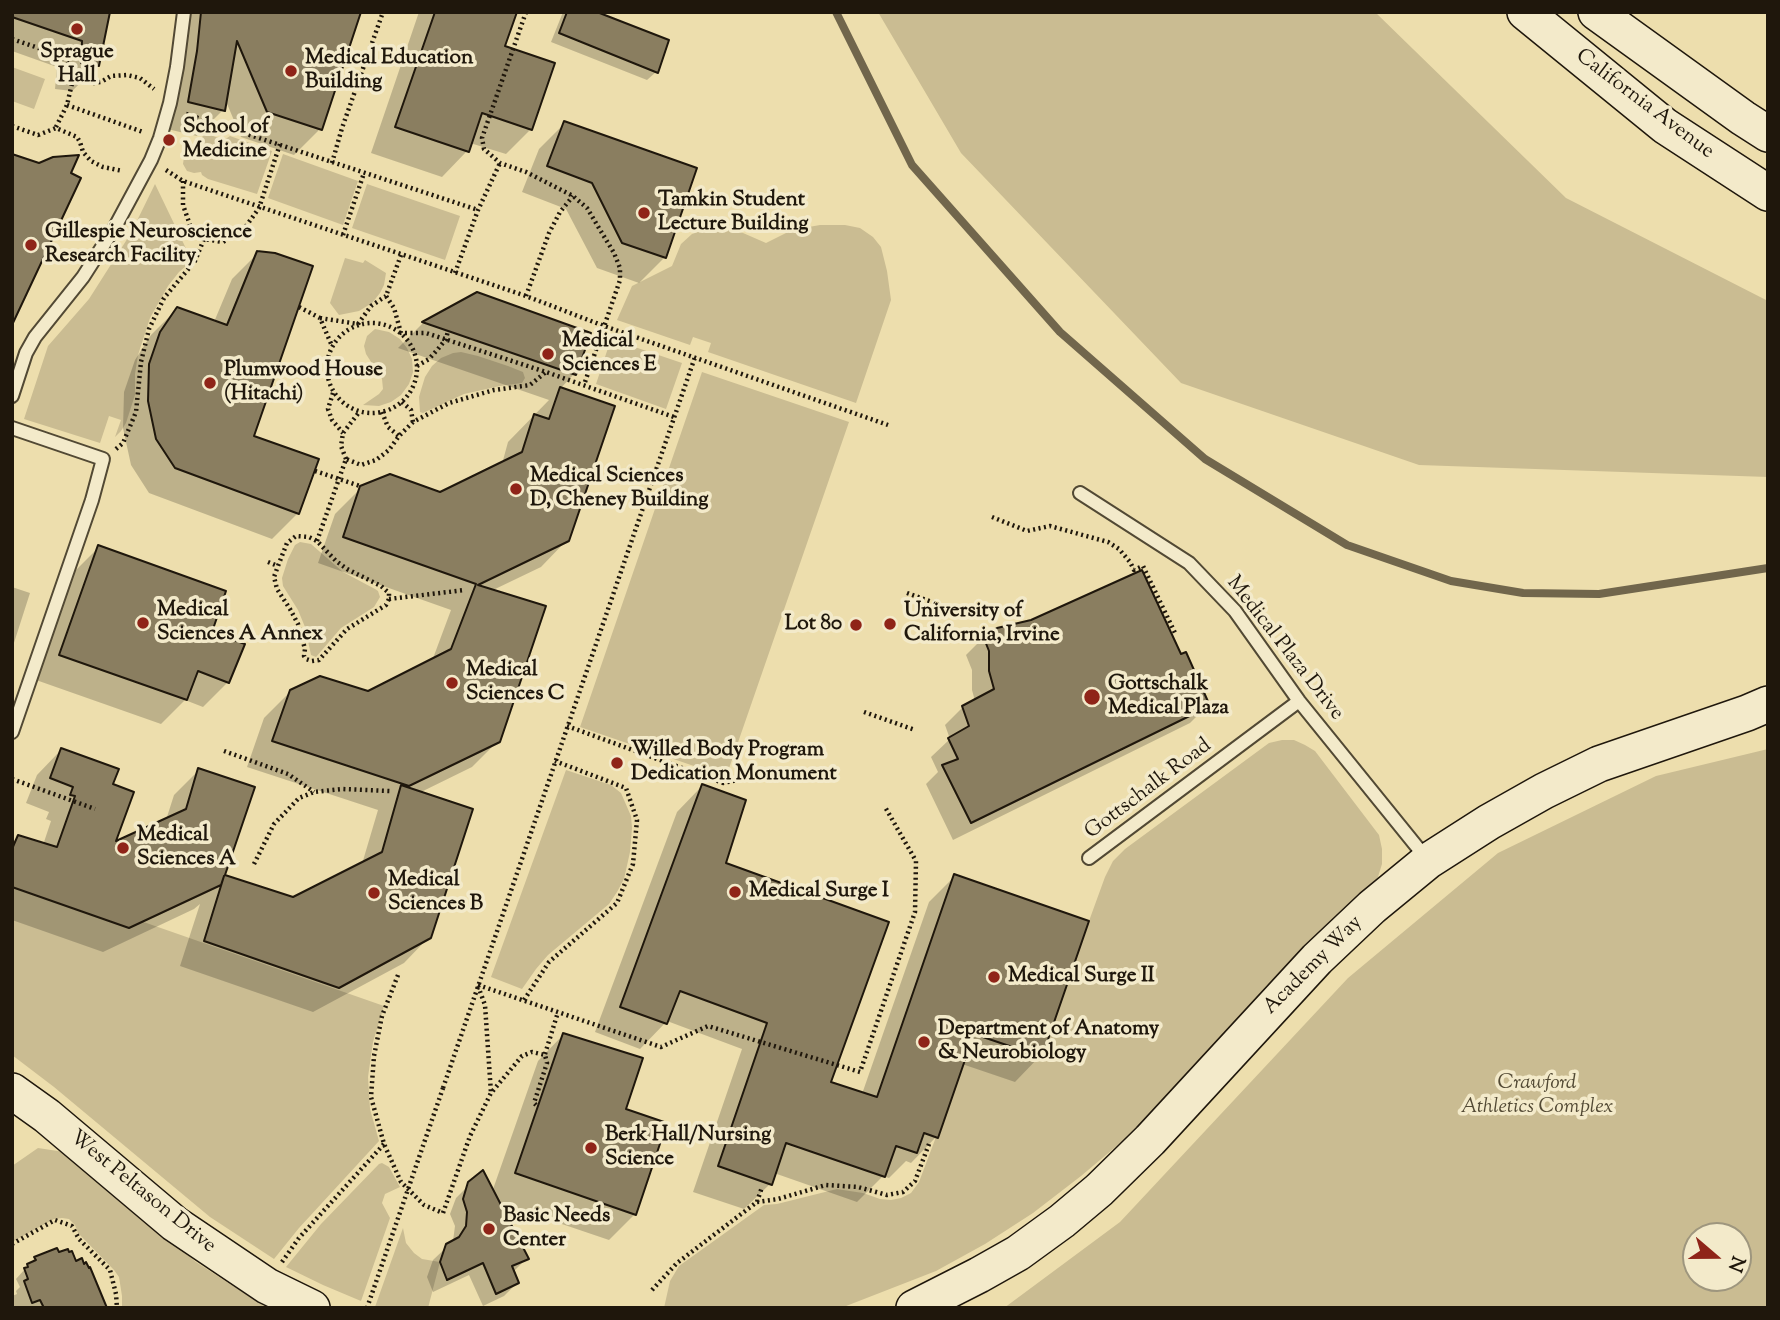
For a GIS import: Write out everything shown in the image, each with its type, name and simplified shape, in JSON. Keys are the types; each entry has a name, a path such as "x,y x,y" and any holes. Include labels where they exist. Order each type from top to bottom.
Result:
{"street":[{"name":"California Avenue","path":"1525,12 1665,126 1768,193"},
{"path":"1596,12 1768,134"},
{"name":"Academy Way","path":"914,1308 979,1276 1018,1252 1062,1221 1099,1190 1184,1105 1317,959 1372,907 1428,861 1489,822 1598,764 1768,704"},
{"name":"West Peltason Drive","path":"12,1091 47,1116 175,1224 267,1286 312,1308"}],"lane":[{"path":"12,396 26,353 35,337 83,277 115,227 151,160 170,103 184,12"},
{"path":"12,428 103,458 84,525 12,732"},
{"name":"Medical Plaza Drive","path":"1080,493 1189,563 1235,611 1299,701 1428,861"},
{"name":"Gottschalk Road","path":"1089,859 1299,701"}],"path":[{"path":"332,163 383,12"},
{"path":"526,12 482,138 484,149 500,163 526,172 573,196 587,208 614,253 620,268 620,280 584,385"},
{"path":"12,39 61,56 69,65 73,79 67,105 56,128 38,135 12,126"},
{"path":"73,79 94,83 111,76 140,78 187,115 478,210"},
{"path":"67,105 160,138"},
{"path":"56,128 76,137 91,161 113,169"},
{"path":"183,181 183,205 190,225 204,239 223,242 244,229 259,208 280,145"},
{"path":"151,160 183,181 526,296 888,425"},
{"path":"456,273 478,210 500,163"},
{"path":"342,235 364,173"},
{"path":"526,296 549,233 560,212 573,196"},
{"path":"103,458 122,443 136,412 149,329 164,298 195,261 204,239"},
{"path":"299,307 320,318 358,324 373,322 388,325 401,333 415,353 417,366 410,391 402,402 392,408 382,412 360,411 350,407 334,392 327,370 332,346 339,337 358,324 371,306 386,296 401,255"},
{"path":"386,296 394,308 401,333"},
{"path":"320,318 332,346"},
{"path":"417,366 429,359 446,339 448,331"},
{"path":"401,333 426,333 446,339 674,417"},
{"path":"366,1308 695,357"},
{"path":"346,460 361,465 376,460 389,450 413,422 449,402 494,390 530,385 546,372"},
{"path":"334,392 328,409 332,420 343,433"},
{"path":"402,402 411,410 413,422"},
{"path":"317,541 346,460 341,446 343,433 360,411"},
{"path":"382,412 388,427 399,436"},
{"path":"315,471 360,486"},
{"path":"992,517 1027,531 1050,526 1108,542 1119,548 1134,570 1143,566 1175,633"},
{"path":"296,536 317,541 347,569 381,586 389,593 389,599 386,605 347,629 319,660 312,661 304,656 305,649 298,624 277,589 274,577 288,543 296,536"},
{"path":"268,562 278,566"},
{"path":"389,599 464,590"},
{"path":"907,593 957,611"},
{"path":"864,712 915,730"},
{"path":"567,726 723,783 768,774"},
{"path":"224,751 288,774 314,792"},
{"path":"524,1000 548,962 617,903 633,864 637,820 626,788 555,761"},
{"path":"12,779 95,809"},
{"path":"254,864 274,824 299,798 314,792 342,789 390,791"},
{"path":"478,985 661,1047 708,1026 860,1072 915,912 916,861 885,807"},
{"path":"398,975 382,1016 374,1056 371,1097 384,1144 401,1182 424,1205 443,1213 470,1136 491,1093 522,1056 532,1052 545,1055"},
{"path":"478,985 485,1004 491,1093"},
{"path":"536,1105 534,1103 547,1063 545,1055 558,1012"},
{"path":"267,1286 299,1238 384,1144"},
{"path":"652,1290 677,1263 757,1202 778,1199 826,1185 858,1187 887,1195 903,1192 915,1181 929,1144"},
{"path":"757,1202 762,1187"},
{"path":"12,1244 55,1220 72,1226 79,1239 110,1270 117,1308"}],"green space":[{"path":"878,12 1375,12 1566,198 1768,301 1768,477 1419,465 1181,383 961,153"},
{"path":"12,67 45,79 34,109 12,101"},
{"path":"205,133 224,140 230,136 272,151 257,194 208,179 201,172 187,171 183,164 184,157 190,151 202,153 199,144"},
{"path":"283,154 358,181 343,225 268,198"},
{"path":"155,184 192,261 168,286 150,318 138,355 135,395 126,423 115,437 121,420 109,416 100,443 24,419 48,346 89,299 131,233"},
{"path":"367,184 460,216 445,260 352,228"},
{"path":"820,225 860,228 881,247 887,271 891,300 856,403 708,352 711,343 693,337 690,345 617,320 632,286 672,266 681,244 692,234 727,226 766,243 792,230"},
{"path":"345,258 363,263 365,260 386,273 384,285 372,303 359,311 339,315 330,303"},
{"path":"375,329 389,332 400,339 412,359 413,372 401,395 379,406 363,405 383,389 382,379 364,346 367,336"},
{"path":"611,339 682,363 666,409 596,384"},
{"path":"461,352 523,372 525,378 522,383 464,394 420,412 419,397 425,377 432,366 441,358"},
{"path":"702,372 849,422 726,777 580,727"},
{"path":"300,542 311,544 343,572 378,591 380,597 374,607 341,628 316,657 311,655 305,627 283,586 282,578 288,559 295,545"},
{"path":"1294,740 1315,751 1379,835 1382,864 1377,880 1266,986 1167,1097 1125,1139 1033,1213 985,1244 936,1271 841,1308 664,1308 670,1281 679,1266 764,1205 837,1189 891,1200 911,1193 919,1182 936,1137 938,1138 974,1034 1089,921 1113,861 1125,849 1269,743"},
{"name":"Crawford Athletics Complex","path":"1768,749 1768,1308 1004,1308 1120,1222 1348,978 1498,853 1656,776"},
{"path":"566,770 611,785 621,793 631,816 630,852 624,879 609,904 548,955 522,989 491,977"},
{"path":"12,876 384,1006 373,1042 368,1077 370,1109 379,1141 274,1259 210,1217 12,1055"},
{"path":"38,1148 64,1152 196,1262 267,1308 122,1308 119,1277 78,1233 69,1219 54,1219 12,1242 12,1166"},
{"path":"382,1163 389,1167 400,1187 385,1194 382,1203 390,1218 361,1301 286,1267 321,1224"},
{"path":"403,1228 406,1243 414,1253 422,1259 440,1262 428,1308 375,1307"}],"building":[{"name":"Sprague Hall","path":"12,12 110,12 99,66 81,63 82,41 12,17"},
{"name":"Medical Education Building","path":"201,12 361,12 322,130 267,112 237,41 225,111 188,102"},
{"path":"435,12 517,12 505,46 555,63 532,130 482,113 469,152 395,127"},
{"path":"567,12 597,12 669,40 658,73 559,33"},
{"name":"Tamkin Student Lecture Building","path":"564,121 697,168 666,258 622,243 592,183 547,166"},
{"name":"Gillespie Neuroscience Research Facility","path":"12,154 39,163 53,157 79,155 71,173 81,178 12,325"},
{"name":"Plumwood House (Hitachi)","path":"257,251 275,253 313,266 254,436 319,459 299,514 175,468 156,439 148,401 149,364 160,332 177,307 227,325"},
{"name":"Medical Sciences E","path":"477,292 591,333 576,375 422,322"},
{"path":"560,387 615,406 569,541 478,585 546,606 500,742 409,786 272,741 290,690 320,676 368,691 451,649 476,584 343,537 360,486 390,474 440,492 522,452 534,414 549,419"},
{"name":"Medical Sciences A Annex","path":"98,545 226,591 212,632 245,644 229,683 198,671 187,700 59,655"},
{"name":"Gottschalk Medical Plaza","path":"1142,570 1181,654 1186,652 1210,706 971,823 942,765 958,759 948,738 969,726 962,706 994,689 989,671 989,651 983,636 997,628 1031,620"},
{"path":"61,748 119,769 113,784 134,792 116,841 186,809 198,768 255,787 225,875 293,897 382,852 401,785 473,809 431,938 339,988 204,941 224,876 221,885 129,928 12,887 12,849 18,835 57,847 75,796 70,795 73,787 50,778"},
{"path":"702,784 746,800 726,863 889,922 831,1082 877,1097 954,874 1089,921 1042,1057 974,1034 938,1138 924,1133 917,1153 896,1146 885,1177 786,1143 772,1185 718,1166 767,1023 680,991 667,1024 620,1007"},
{"name":"Berk Hall/Nursing Science","path":"563,1033 643,1058 626,1109 667,1123 636,1215 515,1173"},
{"name":"Basic Needs Center","path":"483,1170 529,1259 512,1266 519,1283 496,1294 483,1263 447,1280 440,1262 446,1244 459,1237 466,1226 467,1212 463,1199 468,1182"},
{"path":"57,1248 59,1252 68,1249 69,1252 72,1251 76,1261 82,1258 84,1264 86,1262 107,1308 44,1308 40,1300 32,1303 24,1281 28,1279 24,1268 36,1260 34,1257"}],"waterway":[{"path":"836,12 912,165 1060,332 1205,459 1347,545 1451,581 1523,593 1599,594 1768,568"}],"place":[{"name":"Sprague Hall","path":"77,29"},
{"name":"Medical Education Building","path":"291,71"},
{"name":"School of Medicine","path":"169,140"},
{"name":"Tamkin Student Lecture Building","path":"644,213"},
{"name":"Gillespie Neuroscience Research Facility","path":"31,245"},
{"name":"Medical Sciences E","path":"548,354"},
{"name":"Plumwood House (Hitachi)","path":"210,383"},
{"name":"Medical Sciences D, Cheney Building","path":"516,489"},
{"name":"Medical Sciences A Annex","path":"143,623"},
{"name":"University of California, Irvine","path":"890,624"},
{"name":"Lot 80","path":"856,625"},
{"name":"Medical Sciences C","path":"452,683"},
{"name":"Gottschalk Medical Plaza","path":"1092,697"},
{"name":"Willed Body Program Dedication Monument","path":"617,763"},
{"name":"Medical Sciences A","path":"123,848"},
{"name":"Medical Surge I","path":"735,892"},
{"name":"Medical Sciences B","path":"374,893"},
{"name":"Medical Surge II","path":"994,977"},
{"name":"Department of Anatomy & Neurobiology","path":"924,1042"},
{"name":"Berk Hall/Nursing Science","path":"591,1148"},
{"name":"Basic Needs Center","path":"489,1229"}]}
